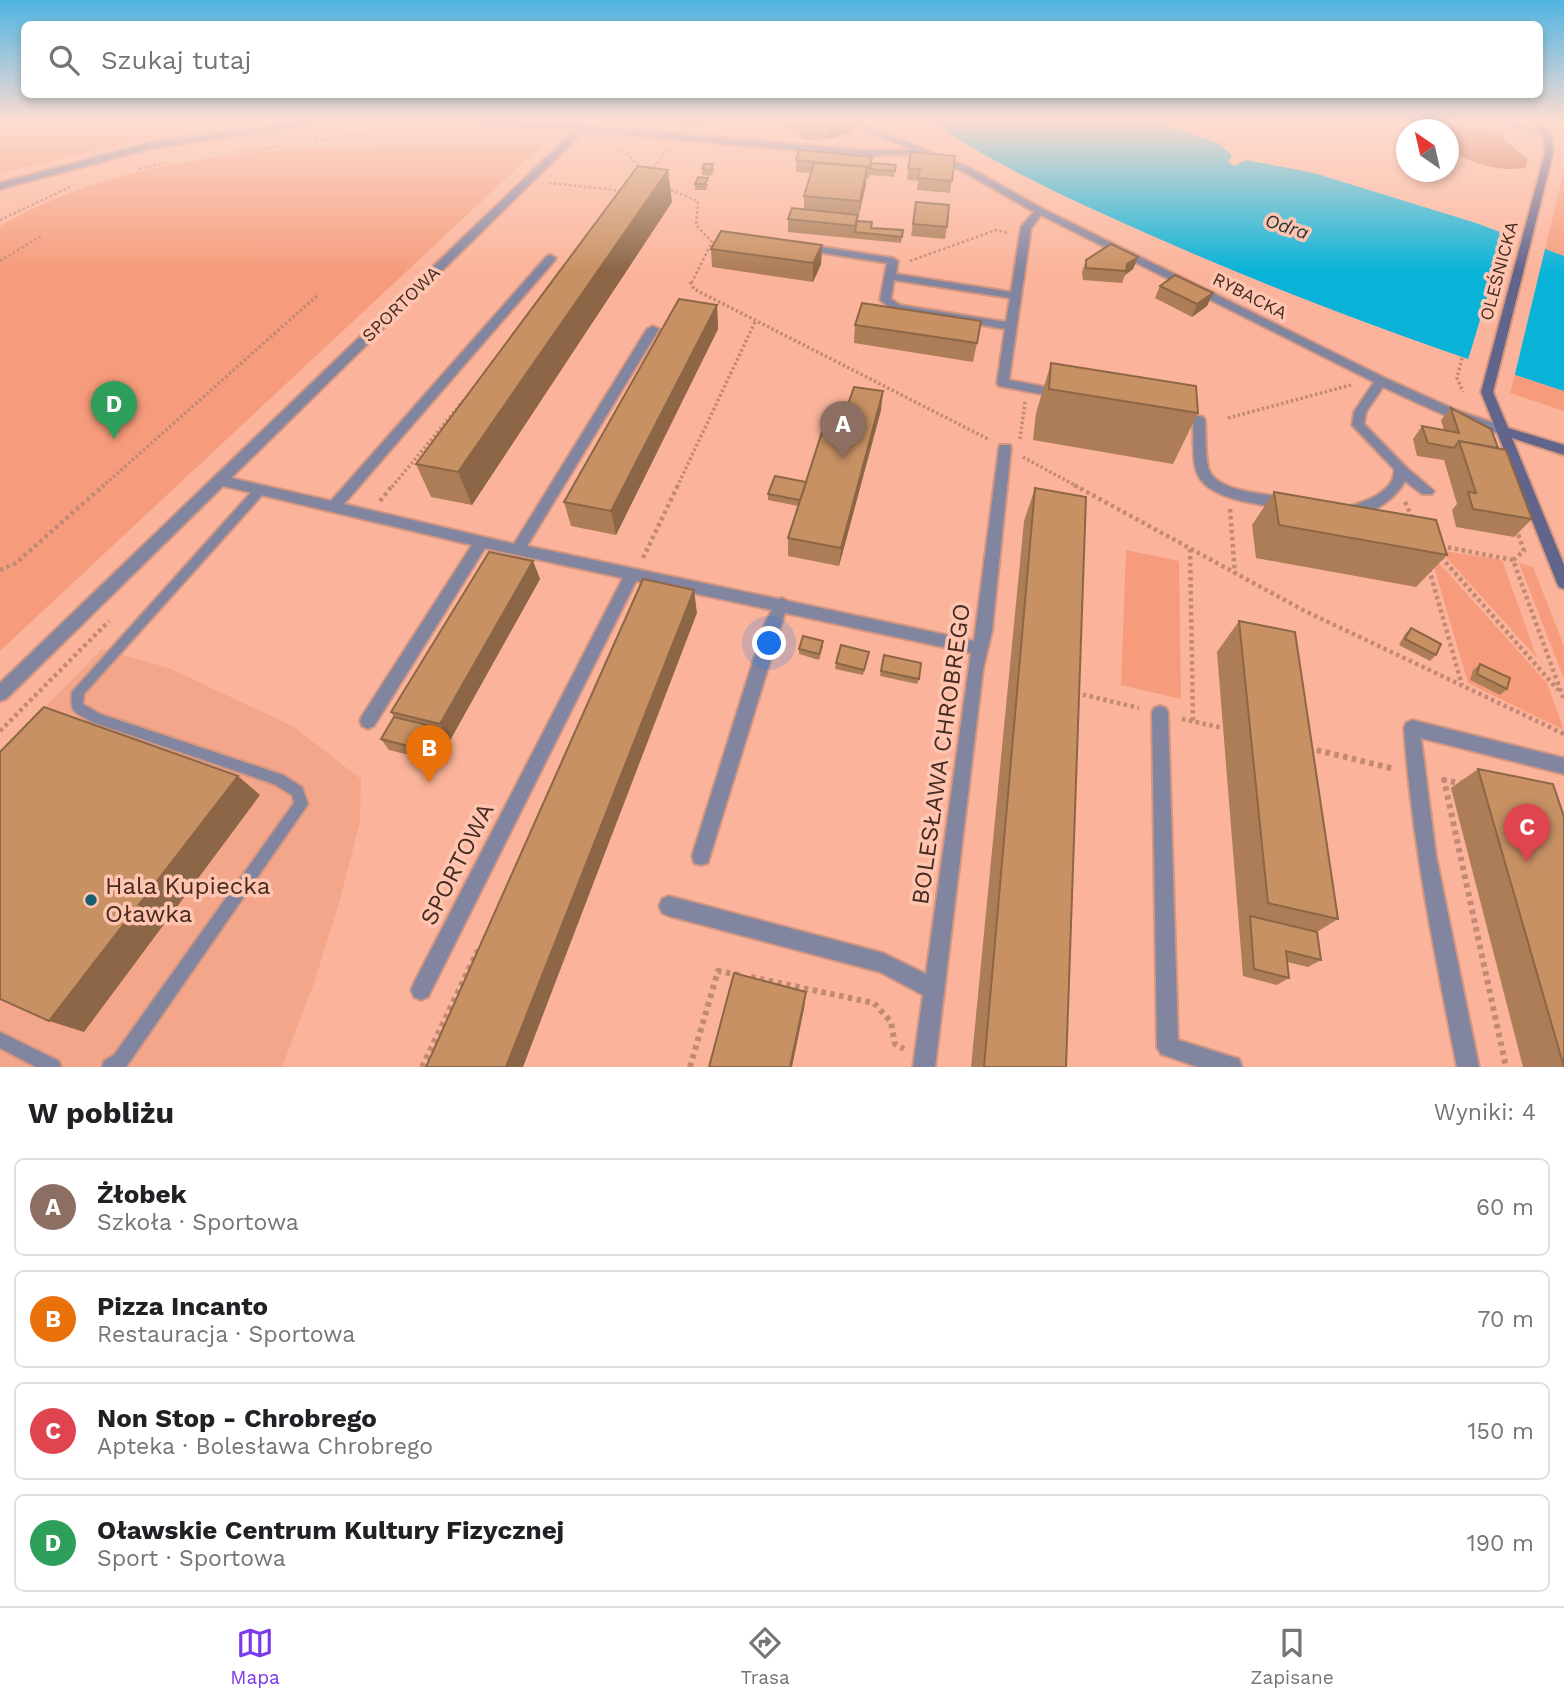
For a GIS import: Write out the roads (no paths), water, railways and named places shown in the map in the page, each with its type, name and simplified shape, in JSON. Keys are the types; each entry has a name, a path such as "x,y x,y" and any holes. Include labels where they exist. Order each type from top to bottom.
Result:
{"main road":[{"name":"OLEŚNICKA","path":"1501,429 1487,392 1490,374 1544,172"},
{"name":"RYBACKA","path":"1501,429 1564,450"},
{"path":"1501,429 1564,583"}],"street":[{"path":"0,186 53,172"},
{"name":"SPORTOWA","path":"0,694 537,172"},
{"name":"RYBACKA","path":"970,172 1040,211 1381,381 1452,413 1501,429"},
{"path":"1040,211 1026,227 1003,383 1080,397"},
{"path":"786,245 854,253 892,263 885,300 897,308 1010,326"},
{"path":"335,506 551,258"},
{"path":"890,276 1015,296"},
{"path":"518,549 653,329"},
{"path":"1381,381 1360,412 1357,425 1402,471 1427,491"},
{"path":"1159,412 1199,420 1203,472 1213,483 1238,496 1306,506"},
{"name":"BOLESŁAWA CHROBREGO","path":"925,1063 978,648 988,603 1011,451"},
{"path":"1334,510 1355,512 1371,506 1395,485 1402,471"},
{"path":"220,480 481,542 782,604 978,648"},
{"path":"368,721 481,542"},
{"name":"SPORTOWA","path":"421,990 632,574"},
{"path":"701,856 773,623 782,604"},
{"path":"1160,713 1168,1047 1230,1067"},
{"path":"1468,1067 1439,925 1415,774 1412,727 1564,766"},
{"path":"669,906 883,963 933,989"}],"lane":[{"path":"110,1067 120,1061 301,804 297,791 278,779 96,718 77,707 78,692 260,490"},
{"path":"0,1040 53,1067"}],"water":[{"name":"Odra","path":"1017,172 1308,172 1476,223 1564,256 1564,391 1458,356 1250,277 1092,209"}],"place":[{"name":"Oławskie Centrum Kultury Fizycznej","path":"114,439"},
{"name":"Żłobek","path":"843,459"},
{"name":"Pizza Incanto","path":"429,783"},
{"name":"Non Stop - Chrobrego","path":"1527,862"},
{"name":"Hala Kupiecka Oławka","path":"91,900"}]}
